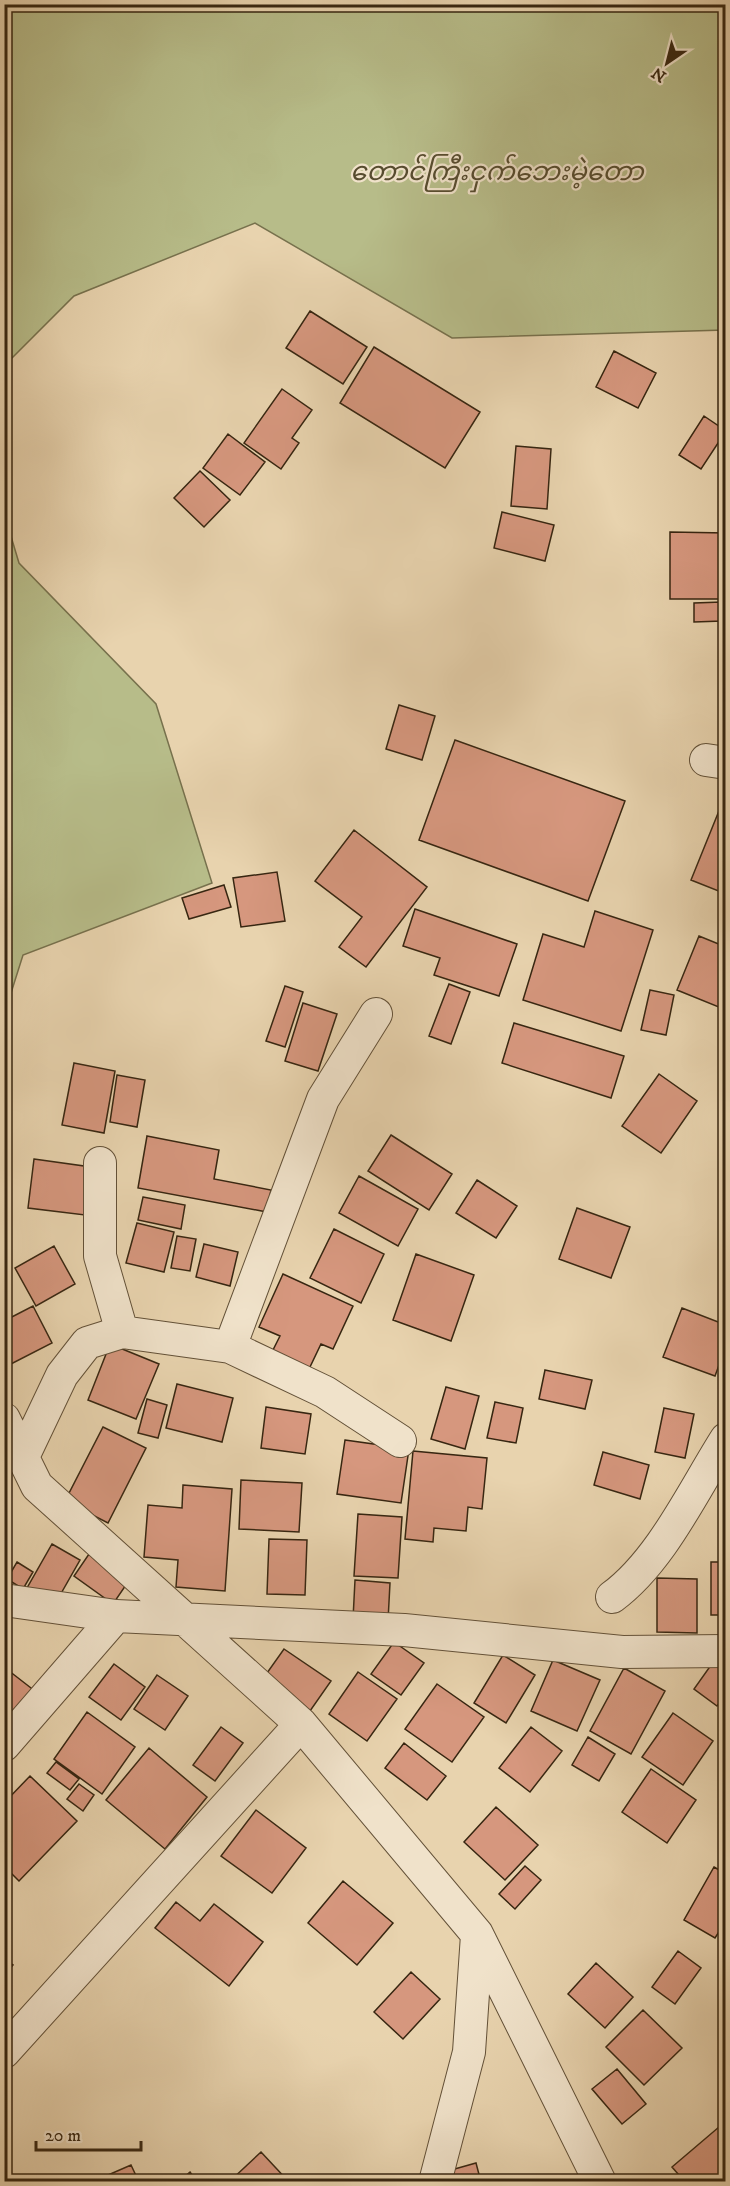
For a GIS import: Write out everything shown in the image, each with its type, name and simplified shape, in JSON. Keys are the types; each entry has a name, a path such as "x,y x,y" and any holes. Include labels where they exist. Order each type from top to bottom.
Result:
{"street":[{"path":"230,1347 323,1099 376,1014"},
{"path":"100,1163 100,1256 122,1332"},
{"path":"23,1457 62,1375 87,1343 122,1332 230,1347 325,1392 400,1441"},
{"path":"4,1419 37,1486 300,1724 477,1934 600,2181"},
{"path":"612,1597 633,1581 656,1551 726,1439"},
{"path":"4,1600 116,1616 404,1630 622,1652 726,1651"},
{"path":"4,1745 116,1616"},
{"path":"4,2052 300,1724"},
{"path":"435,2181 469,2052 477,1934"}],"green space":[{"name":"တောင်ကြီးငှက်ဘေးမဲ့တော","path":"5,4 725,5 725,330 452,338 255,223 74,296 5,365"},
{"path":"4,513 19,563 156,704 212,883 23,955 5,1012"}],"building":[{"path":"310,311 367,347 343,384 286,348"},
{"path":"374,347 480,412 445,468 340,403"},
{"path":"614,351 656,373 638,408 596,387"},
{"path":"282,389 312,410 292,438 299,443 281,469 244,443"},
{"path":"704,416 726,431 701,469 679,455"},
{"path":"228,434 265,462 240,495 203,468"},
{"path":"516,446 551,449 547,509 511,506"},
{"path":"200,471 230,500 204,527 174,498"},
{"path":"502,512 554,525 545,561 494,548"},
{"path":"670,532 726,533 726,599 670,599"},
{"path":"722,602 722,621 694,622 694,603"},
{"path":"399,705 435,716 422,760 386,749"},
{"path":"455,740 625,801 588,901 419,840"},
{"path":"726,796 726,894 691,880"},
{"path":"354,830 427,887 366,967 339,947 362,917 315,881"},
{"path":"277,872 285,921 241,927 233,878"},
{"path":"224,885 231,907 189,919 182,898"},
{"path":"415,909 517,944 499,996 434,975 440,958 403,946"},
{"path":"595,911 653,930 621,1031 523,1000 543,934 584,947"},
{"path":"699,936 726,947 726,1010 677,990"},
{"path":"449,984 470,992 451,1044 429,1036"},
{"path":"285,986 303,992 285,1047 266,1041"},
{"path":"650,990 674,995 666,1035 641,1030"},
{"path":"303,1003 337,1014 318,1071 285,1061"},
{"path":"514,1023 624,1056 611,1098 502,1063"},
{"path":"74,1063 115,1071 104,1133 62,1125"},
{"path":"659,1074 697,1101 661,1153 622,1126"},
{"path":"117,1075 145,1080 137,1127 110,1122"},
{"path":"391,1135 452,1174 429,1210 368,1171"},
{"path":"147,1136 219,1150 214,1179 271,1190 267,1212 138,1188"},
{"path":"34,1159 91,1167 85,1215 28,1208"},
{"path":"359,1176 418,1209 398,1246 339,1213"},
{"path":"477,1180 517,1206 496,1238 456,1213"},
{"path":"143,1197 185,1205 181,1229 138,1220"},
{"path":"577,1208 630,1227 611,1278 559,1259"},
{"path":"137,1223 174,1232 164,1272 126,1263"},
{"path":"334,1229 384,1254 361,1303 310,1278"},
{"path":"177,1236 196,1239 190,1271 171,1268"},
{"path":"204,1244 238,1252 230,1286 196,1277"},
{"path":"54,1246 75,1284 36,1306 15,1268"},
{"path":"416,1254 474,1275 451,1341 393,1320"},
{"path":"283,1274 353,1306 333,1349 321,1344 309,1369 272,1352 280,1336 259,1327"},
{"path":"33,1306 52,1343 7,1366 4,1321"},
{"path":"682,1308 726,1325 726,1346 715,1376 663,1357"},
{"path":"110,1344 159,1364 136,1419 88,1400"},
{"path":"545,1370 592,1380 585,1409 539,1399"},
{"path":"177,1384 233,1398 222,1442 166,1428"},
{"path":"446,1387 479,1396 465,1449 431,1439"},
{"path":"147,1399 167,1405 158,1438 138,1433"},
{"path":"495,1402 523,1408 516,1443 487,1438"},
{"path":"266,1407 311,1414 305,1454 261,1448"},
{"path":"664,1408 694,1414 685,1458 655,1452"},
{"path":"103,1427 146,1448 108,1523 65,1501"},
{"path":"345,1440 409,1449 401,1503 337,1494"},
{"path":"413,1451 487,1458 482,1509 468,1507 466,1531 434,1528 433,1542 405,1539"},
{"path":"603,1452 649,1465 640,1499 594,1485"},
{"path":"241,1480 302,1483 299,1532 239,1529"},
{"path":"183,1485 232,1489 225,1591 176,1587 178,1560 144,1557 148,1505 182,1508"},
{"path":"358,1514 402,1517 398,1578 354,1576"},
{"path":"269,1539 307,1540 305,1595 267,1594"},
{"path":"52,1544 80,1560 55,1604 27,1588"},
{"path":"89,1554 128,1582 113,1604 74,1576"},
{"path":"17,1562 33,1572 23,1589 7,1579"},
{"path":"711,1562 726,1562 726,1615 711,1615"},
{"path":"657,1578 697,1579 697,1633 657,1632"},
{"path":"355,1580 390,1583 388,1621 353,1619"},
{"path":"394,1642 424,1663 401,1695 371,1674"},
{"path":"284,1649 331,1681 310,1711 262,1680"},
{"path":"503,1655 535,1675 506,1723 474,1703"},
{"path":"716,1658 726,1665 726,1694 717,1706 694,1689"},
{"path":"553,1660 600,1680 577,1731 531,1711"},
{"path":"114,1664 145,1687 121,1720 89,1697"},
{"path":"4,1667 40,1695 4,1731"},
{"path":"624,1668 665,1691 631,1754 590,1731"},
{"path":"358,1672 397,1699 367,1741 329,1714"},
{"path":"157,1675 188,1696 165,1730 134,1709"},
{"path":"437,1684 484,1717 452,1762 405,1729"},
{"path":"87,1712 135,1747 102,1794 54,1759"},
{"path":"673,1713 713,1741 683,1785 642,1757"},
{"path":"221,1727 243,1743 215,1781 193,1765"},
{"path":"531,1727 562,1751 530,1792 499,1768"},
{"path":"588,1737 615,1754 599,1781 572,1765"},
{"path":"404,1743 446,1776 427,1800 385,1768"},
{"path":"149,1748 207,1797 165,1849 106,1800"},
{"path":"56,1762 79,1779 70,1790 47,1773"},
{"path":"651,1769 696,1800 667,1843 622,1812"},
{"path":"30,1776 77,1821 19,1881 4,1866 4,1803"},
{"path":"79,1784 94,1795 83,1811 67,1799"},
{"path":"496,1807 538,1845 505,1880 464,1842"},
{"path":"256,1810 306,1848 272,1893 221,1856"},
{"path":"525,1866 541,1880 515,1909 499,1894"},
{"path":"714,1867 726,1874 726,1921 715,1938 684,1920"},
{"path":"343,1881 393,1923 357,1965 308,1923"},
{"path":"176,1902 200,1921 214,1904 263,1942 229,1986 155,1928"},
{"path":"678,1951 701,1968 675,2004 652,1987"},
{"path":"4,1959 13,1965 4,1976"},
{"path":"596,1963 633,1997 605,2028 568,1994"},
{"path":"411,1972 440,1999 403,2039 374,2012"},
{"path":"643,2010 682,2048 644,2085 606,2047"},
{"path":"617,2069 646,2104 622,2124 592,2089"},
{"path":"726,2121 726,2182 685,2182 672,2167"},
{"path":"261,2152 289,2182 229,2182"},
{"path":"476,2163 481,2182 455,2182 451,2170"},
{"path":"131,2165 139,2182 92,2182"},
{"path":"190,2172 197,2182 178,2182"}]}
